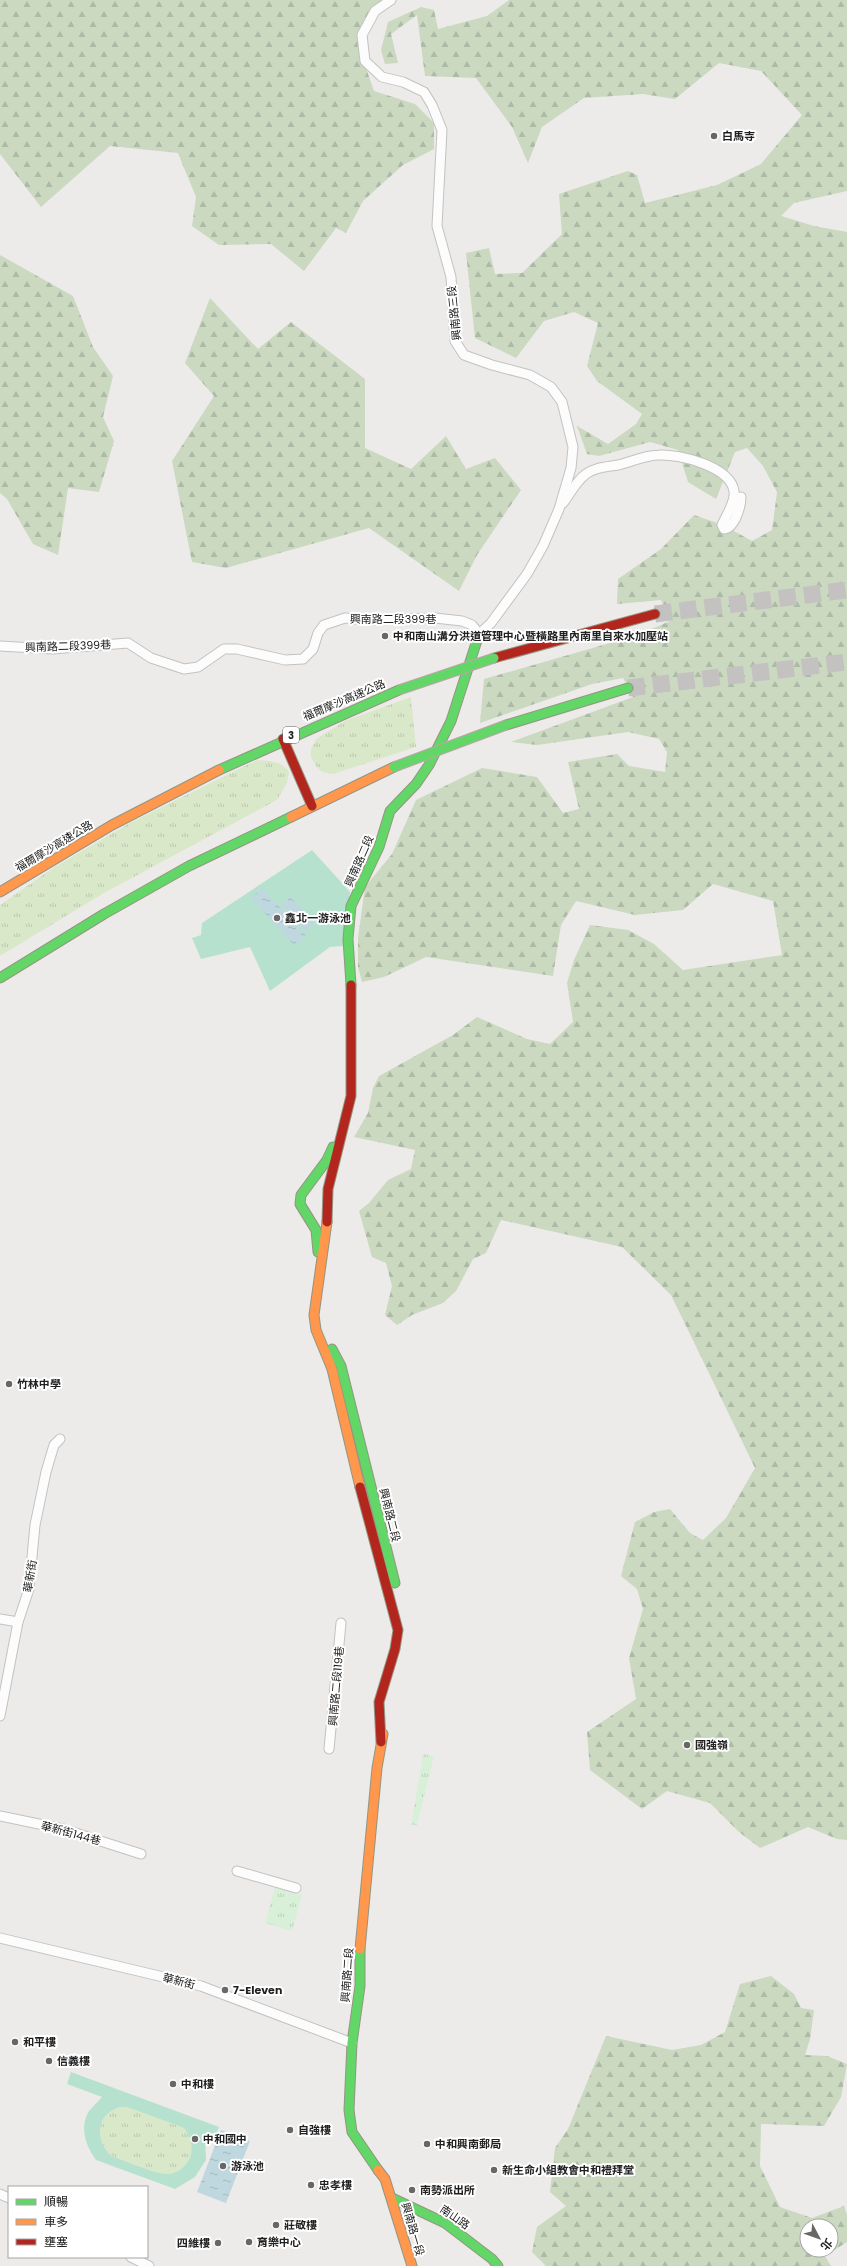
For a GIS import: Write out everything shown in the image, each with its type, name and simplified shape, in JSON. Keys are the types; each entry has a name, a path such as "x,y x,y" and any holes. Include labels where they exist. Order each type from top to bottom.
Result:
{"main road":[{"name":"福爾摩沙高速公路","path":"0,892 127,817 283,738 399,690 494,658 655,614"},
{"name":"興南路二段","path":"392,2198 385,2179 352,2132 349,2110 352,2043 360,1986 359,1957 381,1742 390,1690 406,1641 407,1627 341,1366 330,1347 322,1321 318,1296 327,1229 328,1189 351,1096 352,1008 348,939 351,906 380,847 390,810 416,784 429,764 451,721 480,634"},
{"path":"0,978 104,914 189,866 394,767 506,725 628,688"},
{"path":"283,738 312,806"},
{"name":"興南路二段","path":"320,1278 316,1230 300,1204 301,1195 327,1160 346,1120"},
{"name":"興南路一段","path":"392,2198 412,2266"},
{"name":"南山路","path":"392,2198 445,2223 492,2259 498,2266"}],"street":[{"name":"興南路三段","path":"391,0 376,11 362,35 365,61 382,77 403,82 424,92 432,105 442,130 437,226 451,277 455,341 464,355 492,365 530,375 551,387 562,402 573,447 571,468 559,509 543,546 527,574 491,623 480,634"},
{"path":"559,509 586,474 600,468 658,455 680,456 698,461 716,469 729,481 734,490 734,499 722,525 724,529 732,524 741,506 741,497"},
{"name":"興南路二段399巷","path":"0,646 52,649 128,643 151,658 184,669 198,667 224,649 237,649 285,660 303,659 313,649 318,633 324,625 345,618 369,620 435,618 462,621 472,625 480,634"},
{"name":"華新街","path":"0,1716 18,1622 30,1589 35,1525 46,1472 54,1445 60,1439"},
{"path":"0,1619 18,1622"},
{"name":"興南路二段119巷","path":"329,1749 341,1623"},
{"name":"華新街144巷","path":"0,1816 62,1829 141,1854"},
{"path":"237,1871 296,1888"},
{"name":"華新街","path":"0,1938 201,1986 352,2043"},
{"path":"133,2258 149,2266"}],"green space":[{"path":"0,0 396,0 375,18 360,51 374,91 415,104 434,123 434,149 403,165 363,201 346,233 336,228 304,271 271,244 219,245 192,226 196,197 178,153 110,146 41,207 0,154"},
{"path":"509,0 847,0 847,191 794,203 781,216 814,226 847,232 847,1840 837,1839 808,1827 760,1848 739,1832 710,1803 667,1791 642,1809 590,1770 587,1732 636,1699 629,1658 643,1609 637,1589 621,1576 635,1522 654,1512 670,1509 690,1533 703,1540 726,1518 755,1468 671,1295 622,1247 501,1220 486,1253 473,1259 456,1291 443,1303 412,1315 397,1325 385,1315 392,1286 386,1263 372,1257 359,1211 369,1203 388,1180 411,1169 415,1150 354,1137 368,1113 373,1088 379,1076 453,1035 477,1017 527,1039 550,1044 573,1022 567,983 574,960 590,925 628,930 654,944 683,970 782,955 773,901 713,884 683,910 635,915 576,901 561,925 553,976 426,957 384,977 362,982 358,967 358,938 365,887 392,854 416,800 482,768 537,777 563,813 579,809 568,762 617,754 629,766 665,772 667,752 659,739 628,732 537,745 511,742 633,697 623,678 592,684 480,723 484,679 638,635 670,621 661,600 617,604 618,579 661,549 694,515 723,525 752,541 772,530 777,492 763,466 747,448 735,452 716,499 688,482 678,450 650,442 599,456 587,454 577,426 608,444 636,424 642,414 597,381 587,366 598,323 574,312 544,321 516,358 475,338 466,253 489,248 495,274 522,273 562,234 559,194 628,171 637,175 645,203 717,185 761,164 802,115 761,71 719,63 675,99 643,94 584,98 542,127 528,163 512,127 476,78 425,76 417,15 391,34 398,63 385,64 381,50 388,22 421,7 434,10 438,29 487,16"},
{"path":"0,255 73,296 93,347 113,376 103,417 114,441 99,492 68,488 58,555 33,544 7,499 0,493"},
{"path":"210,298 258,349 291,322 365,379 365,448 411,469 446,436 466,469 495,458 521,490 477,555 459,591 369,528 226,568 192,562 172,461 214,396 185,363"},
{"path":"411,697 416,747 333,774 322,772 316,766 311,757 311,749 316,739 345,721"},
{"path":"257,760 271,761 279,764 286,768 289,772 287,783 277,800 104,893 0,956 0,905 53,868 130,823"},
{"name":"鑫北一游泳池","path":"312,850 350,892 343,946 330,947 270,991 250,947 201,959 192,938 201,935 202,923"},
{"path":"423,1754 434,1756 417,1825 411,1825"},
{"path":"275,1887 302,1895 292,1931 265,1923"},
{"path":"771,1976 794,1994 801,2008 814,2010 810,2039 805,2055 827,2056 847,2064 841,2097 824,2126 761,2124 760,2166 780,2207 812,2218 799,2218 799,2258 826,2258 831,2266 546,2266 532,2252 537,2227 566,2206 550,2192 555,2148 568,2129 606,2036 672,2050 701,2045 725,2032 740,1984"},
{"path":"71,2072 219,2127 214,2140 205,2137 206,2160 195,2177 175,2189 96,2160 87,2143 84,2123 89,2111 102,2097 67,2084","holes":["120,2107 127,2107 184,2128 190,2138 192,2149 189,2160 184,2166 174,2173 167,2174 147,2169 111,2156 102,2142 100,2128 106,2116 112,2111"]},
{"path":"120,2107 127,2107 184,2128 190,2138 192,2149 189,2160 184,2166 174,2173 167,2174 147,2169 111,2156 102,2142 100,2128 106,2116"},
{"path":"844,2206 847,2215 847,2242 839,2247 839,2218 812,2218"}],"water":[{"path":"262,888 306,936 295,946 251,898"},
{"path":"290,897 314,923 305,931 281,905"},
{"name":"游泳池","path":"221,2130 250,2141 226,2203 197,2192"}],"tunnel":[{"path":"655,614 847,590"},
{"path":"628,688 847,662"}],"traffic: fast":[{"path":"351,985 348,939 351,906 379,847 390,811 416,784 429,765 451,721 479,634"},
{"path":"399,690 494,658"},
{"path":"506,725 628,688"},
{"path":"219,770 399,690"},
{"path":"394,767 506,725"},
{"path":"0,978 104,914 189,866 291,817"},
{"path":"318,1252 316,1230 300,1204 301,1195 327,1160 333,1147"},
{"path":"332,1349 341,1366 395,1583"},
{"path":"360,1949 360,1986 352,2043 349,2110 352,2132 378,2170"},
{"path":"392,2198 445,2223 492,2259 498,2266"}],"traffic: slow":[{"path":"291,817 394,767"},
{"path":"0,892 112,825 219,770"},
{"path":"327,1222 314,1315 316,1330 332,1369 360,1487"},
{"path":"360,1949 377,1768 383,1734"},
{"path":"378,2170 385,2179 412,2266"}],"traffic: jam":[{"path":"494,658 655,614"},
{"path":"283,739 312,806"},
{"path":"327,1222 328,1189 351,1096 351,985"},
{"path":"360,1487 398,1630 395,1649 379,1702 381,1742"}],"place":[{"name":"白馬寺","path":"714,136"},
{"name":"中和南山溝分洪道管理中心暨橫路里內南里自來水加壓站","path":"385,636"},
{"name":"鑫北一游泳池","path":"277,918"},
{"name":"竹林中學","path":"9,1384"},
{"name":"國強嶺","path":"687,1745"},
{"name":"7-Eleven","path":"225,1990"},
{"name":"和平樓","path":"15,2042"},
{"name":"信義樓","path":"49,2061"},
{"name":"中和樓","path":"173,2084"},
{"name":"自強樓","path":"290,2130"},
{"name":"中和國中","path":"195,2139"},
{"name":"中和興南郵局","path":"427,2144"},
{"name":"游泳池","path":"223,2166"},
{"name":"新生命小組教會中和禮拜堂","path":"494,2170"},
{"name":"忠孝樓","path":"311,2185"},
{"name":"南勢派出所","path":"412,2190"},
{"name":"莊敬樓","path":"276,2225"},
{"name":"育樂中心","path":"249,2242"},
{"name":"四維樓","path":"218,2243"}]}
